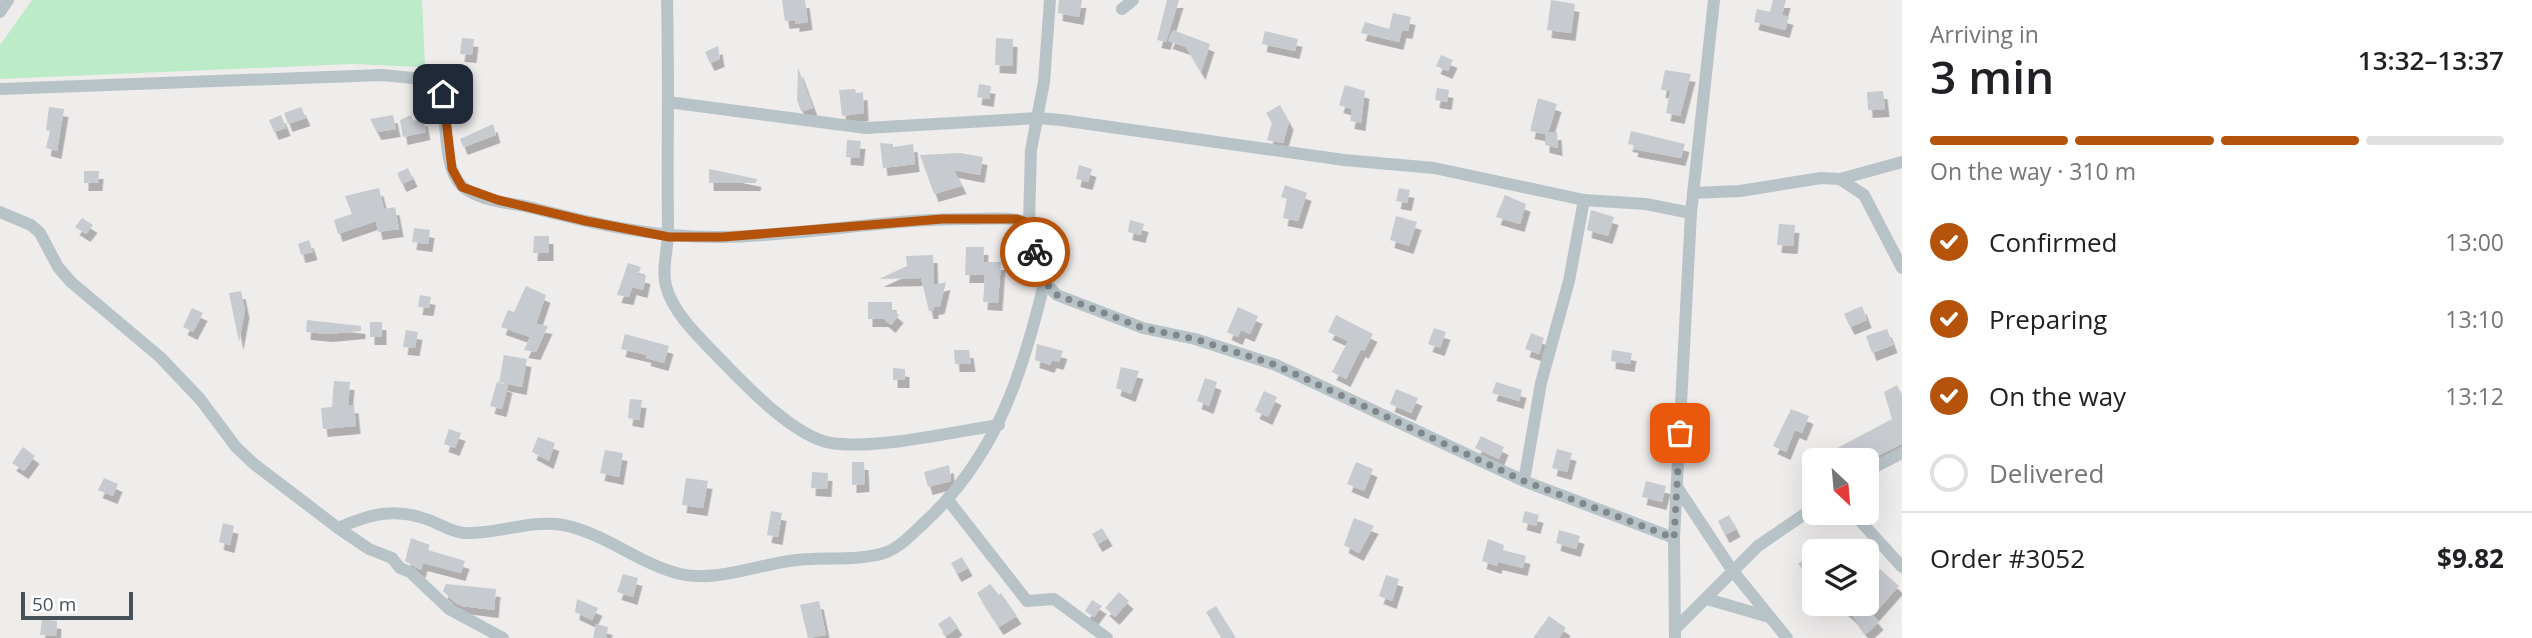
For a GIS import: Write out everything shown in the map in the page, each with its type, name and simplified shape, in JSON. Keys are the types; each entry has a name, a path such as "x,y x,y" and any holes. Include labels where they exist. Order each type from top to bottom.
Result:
{"street":[{"path":"0,12 8,0"},
{"path":"667,0 669,237 665,278 672,302 739,379 773,409 813,436 830,443 855,443 999,425"},
{"path":"1050,0 1038,118 1031,150 1029,223 1036,265 1044,285 1057,295 1143,328 1195,339 1276,365 1524,481 1674,538"},
{"path":"1122,9 1133,0"},
{"path":"1676,633 1674,538 1691,213 1714,0"},
{"path":"0,89 369,75 416,76 433,80 443,94 452,169 462,187 498,200 669,237 723,237 942,219 1017,219 1029,223"},
{"path":"668,102 866,128 1038,118 1135,128 1344,160 1434,168 1584,200 1646,204 1691,213"},
{"path":"1693,193 1740,191 1821,178 1840,179 1902,162"},
{"path":"1840,179 1864,195 1902,268"},
{"path":"1524,481 1541,383 1569,281 1584,200"},
{"path":"0,212 31,225 40,233 58,267 71,282 160,357 200,399 236,447 338,528 369,549 392,558 400,568 427,585 449,609 503,638"},
{"path":"338,528 382,512 394,511 427,519 458,532 493,532 547,523 564,525 604,538 679,573 698,576 793,560 885,553 912,534 948,500 999,425 1027,352 1044,285"},
{"path":"1880,464 1902,453"},
{"path":"1677,487 1732,570 1787,638"},
{"path":"948,500 1027,601 1054,599 1107,638"},
{"path":"1676,633 1732,570 1758,546 1802,516"},
{"path":"1864,525 1902,567"},
{"path":"1707,599 1769,617"}],"green space":[{"path":"32,0 422,0 425,67 351,64 0,79 0,45"}],"building":[{"path":"782,0 805,0 808,22 795,24 795,20 785,21"},
{"path":"1059,0 1082,0 1079,17 1058,13"},
{"path":"1167,0 1179,0 1166,42 1157,40"},
{"path":"1551,0 1575,4 1571,33 1547,30"},
{"path":"1773,0 1786,0 1782,15 1789,17 1785,30 1754,22 1757,9 1770,12"},
{"path":"1393,13 1411,17 1408,31 1402,30 1399,42 1361,33 1365,22 1389,29"},
{"path":"1173,30 1210,44 1201,72 1186,47 1168,41"},
{"path":"1265,31 1298,39 1295,51 1262,44"},
{"path":"462,38 474,39 472,55 460,54"},
{"path":"996,38 1013,39 1012,66 995,65"},
{"path":"718,46 720,59 710,63 705,52"},
{"path":"1441,55 1453,60 1448,71 1436,66"},
{"path":"798,68 813,108 804,111 801,111 797,100"},
{"path":"1665,70 1691,74 1680,116 1666,113 1670,91 1661,90"},
{"path":"979,84 991,86 989,99 977,97"},
{"path":"1345,85 1365,91 1361,123 1350,121 1352,109 1339,105"},
{"path":"1437,88 1449,90 1447,102 1435,100"},
{"path":"855,89 856,93 863,92 864,113 842,116 839,90"},
{"path":"1883,91 1885,109 1868,110 1867,92"},
{"path":"1538,98 1557,104 1548,133 1557,132 1558,148 1545,145 1545,134 1530,131"},
{"path":"1280,105 1289,122 1283,143 1267,140 1272,123 1266,113"},
{"path":"49,107 64,109 57,151 46,148 50,131 46,130"},
{"path":"301,107 306,118 288,124 284,113"},
{"path":"281,115 286,128 274,132 269,120"},
{"path":"393,115 396,129 377,132 370,119"},
{"path":"411,115 413,121 423,118 426,132 403,137 400,120"},
{"path":"493,124 496,135 463,147 460,139"},
{"path":"1631,131 1685,144 1681,158 1633,149 1634,145 1628,144"},
{"path":"847,140 861,141 859,158 846,157"},
{"path":"880,143 893,144 893,147 913,144 915,164 883,168"},
{"path":"960,153 983,157 980,175 954,170 962,186 934,194 920,155"},
{"path":"1079,165 1092,169 1088,182 1076,179"},
{"path":"408,168 413,179 402,184 397,173"},
{"path":"709,169 757,179 756,183 709,183"},
{"path":"84,171 99,171 98,183 84,183"},
{"path":"1285,185 1307,193 1298,221 1283,218 1287,199 1281,197"},
{"path":"379,188 384,209 395,207 399,229 378,232 376,221 338,234 334,220 352,214 345,196"},
{"path":"1399,188 1410,190 1407,203 1396,201"},
{"path":"1505,195 1526,204 1520,224 1496,217"},
{"path":"1591,210 1614,217 1608,236 1587,230"},
{"path":"1396,216 1417,222 1409,246 1390,240"},
{"path":"82,218 93,225 86,234 75,227"},
{"path":"1130,220 1144,224 1141,235 1128,232"},
{"path":"1779,224 1795,225 1793,246 1777,245"},
{"path":"414,228 430,230 428,244 412,242"},
{"path":"534,236 549,236 549,253 533,253"},
{"path":"309,240 313,252 301,255 298,244"},
{"path":"966,247 984,247 983,262 1001,262 998,303 983,302 985,275 965,275"},
{"path":"933,255 934,285 946,282 940,306 934,307 934,311 929,311 921,278 879,279 907,266 906,256"},
{"path":"628,263 641,267 638,274 646,276 643,290 632,287 629,297 617,295"},
{"path":"526,286 546,295 536,324 548,326 536,352 524,350 530,337 501,327 508,310 514,312"},
{"path":"241,291 245,310 239,342 229,293"},
{"path":"420,295 431,297 429,308 418,307"},
{"path":"868,302 892,302 892,309 899,315 891,325 884,319 868,319"},
{"path":"1862,306 1867,320 1850,327 1844,314"},
{"path":"1238,307 1258,316 1250,334 1241,330 1238,337 1227,332"},
{"path":"192,308 203,313 193,332 183,327"},
{"path":"1336,315 1373,334 1364,351 1361,349 1346,379 1332,372 1348,341 1328,332"},
{"path":"307,320 361,326 361,331 328,334 306,332"},
{"path":"370,322 382,322 382,337 370,337"},
{"path":"1434,328 1446,332 1440,348 1428,344"},
{"path":"1887,329 1893,345 1872,353 1866,336"},
{"path":"406,330 418,332 415,348 403,347"},
{"path":"1531,333 1544,338 1539,354 1525,349"},
{"path":"625,334 669,346 664,363 646,358 647,355 621,349"},
{"path":"1037,344 1063,351 1059,362 1052,360 1050,365 1035,360"},
{"path":"954,350 969,350 971,364 955,364"},
{"path":"1612,350 1632,353 1630,364 1611,361"},
{"path":"504,355 527,359 522,387 499,382"},
{"path":"1121,367 1139,371 1131,394 1116,388"},
{"path":"893,368 905,369 905,380 893,380"},
{"path":"1205,378 1217,382 1209,406 1197,401"},
{"path":"334,381 350,382 348,406 354,405 356,426 323,429 321,408 332,407"},
{"path":"497,382 508,385 502,409 490,406"},
{"path":"1496,382 1522,390 1519,401 1492,393"},
{"path":"1897,385 1902,395 1902,444 1880,455 1880,448 1838,448 1892,419 1884,392"},
{"path":"1396,389 1418,398 1411,413 1390,404"},
{"path":"1264,391 1277,397 1268,417 1255,411"},
{"path":"630,399 642,400 639,420 628,418"},
{"path":"1791,409 1809,416 1802,433 1795,430 1786,452 1773,446"},
{"path":"449,429 461,433 455,448 444,444"},
{"path":"1481,436 1504,447 1499,459 1475,448"},
{"path":"538,437 555,443 549,461 532,452"},
{"path":"23,447 35,456 24,471 12,463"},
{"path":"1557,449 1572,453 1567,472 1552,468"},
{"path":"605,450 623,453 619,477 600,473"},
{"path":"852,462 864,462 865,484 852,485"},
{"path":"1356,462 1373,469 1364,491 1347,484"},
{"path":"949,465 951,481 928,487 924,472"},
{"path":"812,472 828,473 827,489 811,488"},
{"path":"104,478 118,484 113,496 98,490"},
{"path":"686,478 708,481 703,508 682,505"},
{"path":"1646,481 1666,486 1662,502 1642,497"},
{"path":"771,511 782,513 778,537 767,535"},
{"path":"1525,511 1539,515 1536,526 1522,522"},
{"path":"1729,515 1736,529 1725,535 1718,521"},
{"path":"1354,518 1374,526 1359,553 1344,545"},
{"path":"223,523 234,526 230,545 219,542"},
{"path":"1102,528 1108,538 1098,544 1092,534"},
{"path":"1559,530 1580,536 1576,549 1556,543"},
{"path":"411,538 430,545 428,550 465,561 461,573 423,563 421,570 405,561"},
{"path":"1488,539 1504,545 1503,550 1526,556 1523,568 1498,562 1497,566 1482,561"},
{"path":"962,557 968,568 957,574 951,563"},
{"path":"1879,570 1899,586 1879,608"},
{"path":"623,574 638,578 633,597 617,592"},
{"path":"1386,575 1399,579 1392,601 1379,596"},
{"path":"446,584 496,589 494,610 462,606 454,602 443,591"},
{"path":"990,584 999,595 1001,593 1017,616 999,627 977,593"},
{"path":"1119,592 1129,601 1115,617 1105,608"},
{"path":"577,599 598,608 592,620 575,612"},
{"path":"1092,600 1102,606 1094,617 1085,611"},
{"path":"819,601 826,635 808,638 800,605"},
{"path":"1216,606 1236,638 1222,638 1206,612"},
{"path":"950,616 958,627 946,636 938,624"},
{"path":"1549,616 1566,628 1559,638 1533,638"},
{"path":"1853,616 1874,616 1879,622 1866,634"},
{"path":"42,619 57,621 56,636 40,635"},
{"path":"596,624 608,627 606,638 593,638"}],"way so far":[{"path":"1035,252 1036,265 1044,285 1057,295 1143,328 1195,339 1276,365 1524,481 1674,538 1680,433"}],"route":[{"path":"443,94 452,169 462,187 498,200 669,237 723,237 942,219 1017,219 1029,223 1035,252"}]}
